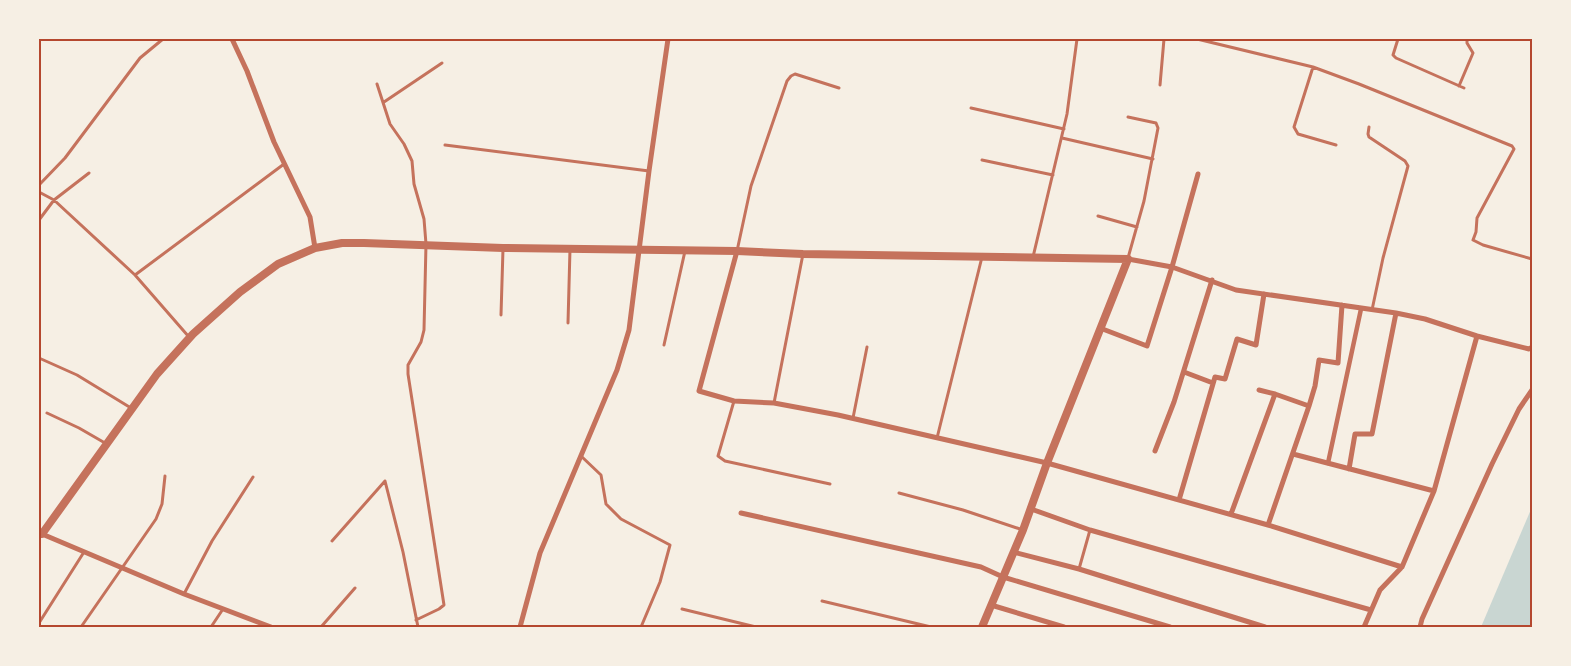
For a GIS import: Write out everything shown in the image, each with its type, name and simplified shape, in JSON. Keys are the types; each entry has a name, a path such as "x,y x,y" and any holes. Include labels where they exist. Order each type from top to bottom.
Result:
{"street":[{"path":"232,39 247,71 274,142 310,216 315,248"},
{"path":"520,627 540,553 620,362 629,330 668,39"},
{"path":"1100,328 1147,346 1172,267 1198,174"},
{"path":"271,627 184,594 40,533 157,374 190,337 240,292 278,264 315,248 342,243 426,244 503,248 640,249 685,252 737,251 803,254 1128,259 1172,267 1236,290 1396,313 1425,319 1477,336 1530,348"},
{"path":"737,251 699,391 734,401 774,403 853,418 936,439 1047,463 1231,514 1402,567"},
{"path":"982,627 1023,530 1047,463 1128,259"},
{"path":"1155,451 1184,372 1212,280"},
{"path":"1179,500 1215,377 1225,379 1237,339 1256,345 1264,294"},
{"path":"1268,525 1309,406 1320,360 1338,363 1342,306"},
{"path":"1328,463 1361,309"},
{"path":"1349,469 1355,434 1372,434 1396,313"},
{"path":"1364,627 1380,590 1402,567 1434,491 1477,336"},
{"path":"1184,372 1213,383"},
{"path":"1259,390 1309,406"},
{"path":"1420,627 1492,464 1518,409 1532,390"},
{"path":"1231,514 1275,394"},
{"path":"1293,454 1434,491"},
{"path":"1031,509 1090,530 1371,610"},
{"path":"741,513 981,567 1003,577 1170,627"},
{"path":"1013,552 1079,569 1265,627"},
{"path":"991,606 1064,627"}],"lane":[{"path":"39,185 65,158 140,58 163,39"},
{"path":"1033,258 1064,129 1077,39"},
{"path":"1160,85 1164,39"},
{"path":"1197,39 1313,68 1380,92 1512,146 1514,149 1477,218 1476,232 1473,240 1483,245 1532,259"},
{"path":"1398,39 1393,51 1393,55 1396,58 1464,88"},
{"path":"1459,86 1473,53 1467,43 1468,39"},
{"path":"384,102 442,63"},
{"path":"1313,68 1294,127 1295,131 1298,134 1336,145"},
{"path":"737,251 751,186 787,81 795,74 839,88"},
{"path":"377,84 390,124 404,144 412,161 414,184 424,219 426,244 424,330 421,342 408,365 408,374 444,605 416,620"},
{"path":"971,108 1064,129"},
{"path":"1128,117 1158,125 1153,159 1128,259"},
{"path":"1369,127 1368,134 1370,137 1405,161 1408,166 1383,258 1372,310"},
{"path":"1062,138 1153,159"},
{"path":"445,145 649,171"},
{"path":"982,160 1053,175"},
{"path":"136,275 284,164"},
{"path":"39,220 54,200 88,173"},
{"path":"39,192 54,200 136,275 190,337"},
{"path":"1098,216 1137,227"},
{"path":"501,315 503,248"},
{"path":"568,323 570,249"},
{"path":"664,345 685,252"},
{"path":"774,403 803,254"},
{"path":"936,439 982,257"},
{"path":"853,418 867,346"},
{"path":"39,358 77,375 132,408"},
{"path":"734,401 718,456 725,462 830,484"},
{"path":"47,413 79,428 106,444"},
{"path":"580,455 601,475 606,504 621,519 670,545 660,582 641,627"},
{"path":"81,627 156,519 162,504 165,476"},
{"path":"184,594 212,541 253,477"},
{"path":"332,541 385,481 403,552 418,627"},
{"path":"899,493 963,510 1023,530"},
{"path":"1079,569 1090,530"},
{"path":"39,623 84,552"},
{"path":"321,627 355,588"},
{"path":"822,602 931,627"},
{"path":"212,627 222,609"},
{"path":"682,609 756,627"}],"shaded area":[{"path":"1532,507 1532,627 1481,627"}]}
